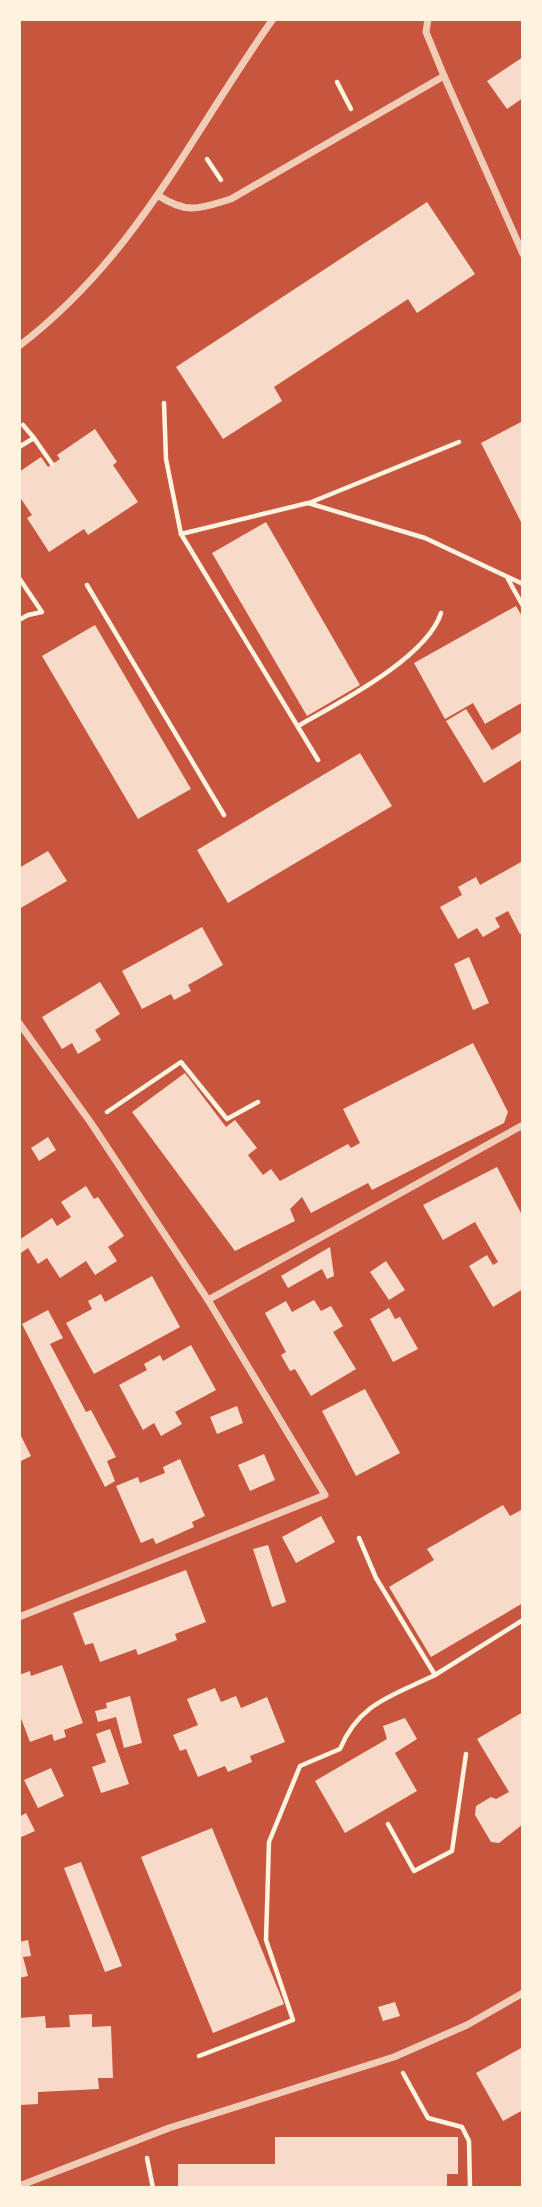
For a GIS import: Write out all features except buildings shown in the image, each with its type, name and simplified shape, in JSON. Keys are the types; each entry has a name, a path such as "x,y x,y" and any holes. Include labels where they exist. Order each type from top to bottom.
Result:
{"street":[{"path":"19,346 87,286 159,196 273,19"},
{"path":"428,19 426,32 523,254"},
{"path":"159,196 182,209 201,208 231,199 444,76"},
{"path":"19,1023 91,1123 208,1300 325,1495 19,1617"},
{"path":"208,1300 523,1125"},
{"path":"19,2186 143,2137 394,2057 467,2025 523,1993"}],"path":[{"path":"337,82 359,125"},
{"path":"208,160 222,181"},
{"path":"164,403 166,459 181,534 318,760"},
{"path":"23,425 52,464"},
{"path":"19,447 34,438"},
{"path":"181,534 308,503 459,442"},
{"path":"308,503 425,538 523,584"},
{"path":"507,576 523,606"},
{"path":"19,578 42,612 19,620"},
{"path":"87,585 223,816"},
{"path":"298,726 377,680 436,628 441,613"},
{"path":"91,1123 181,1062 227,1119 258,1102"},
{"path":"359,1538 376,1578 435,1675"},
{"path":"200,2056 293,2020 265,1940 269,1842 300,1766 340,1749 346,1734 364,1711 435,1675 523,1620"},
{"path":"388,1824 414,1871 452,1851 466,1754"},
{"path":"394,2057 428,2118 462,2127 470,2141 470,2188"},
{"path":"143,2137 153,2188"}]}
